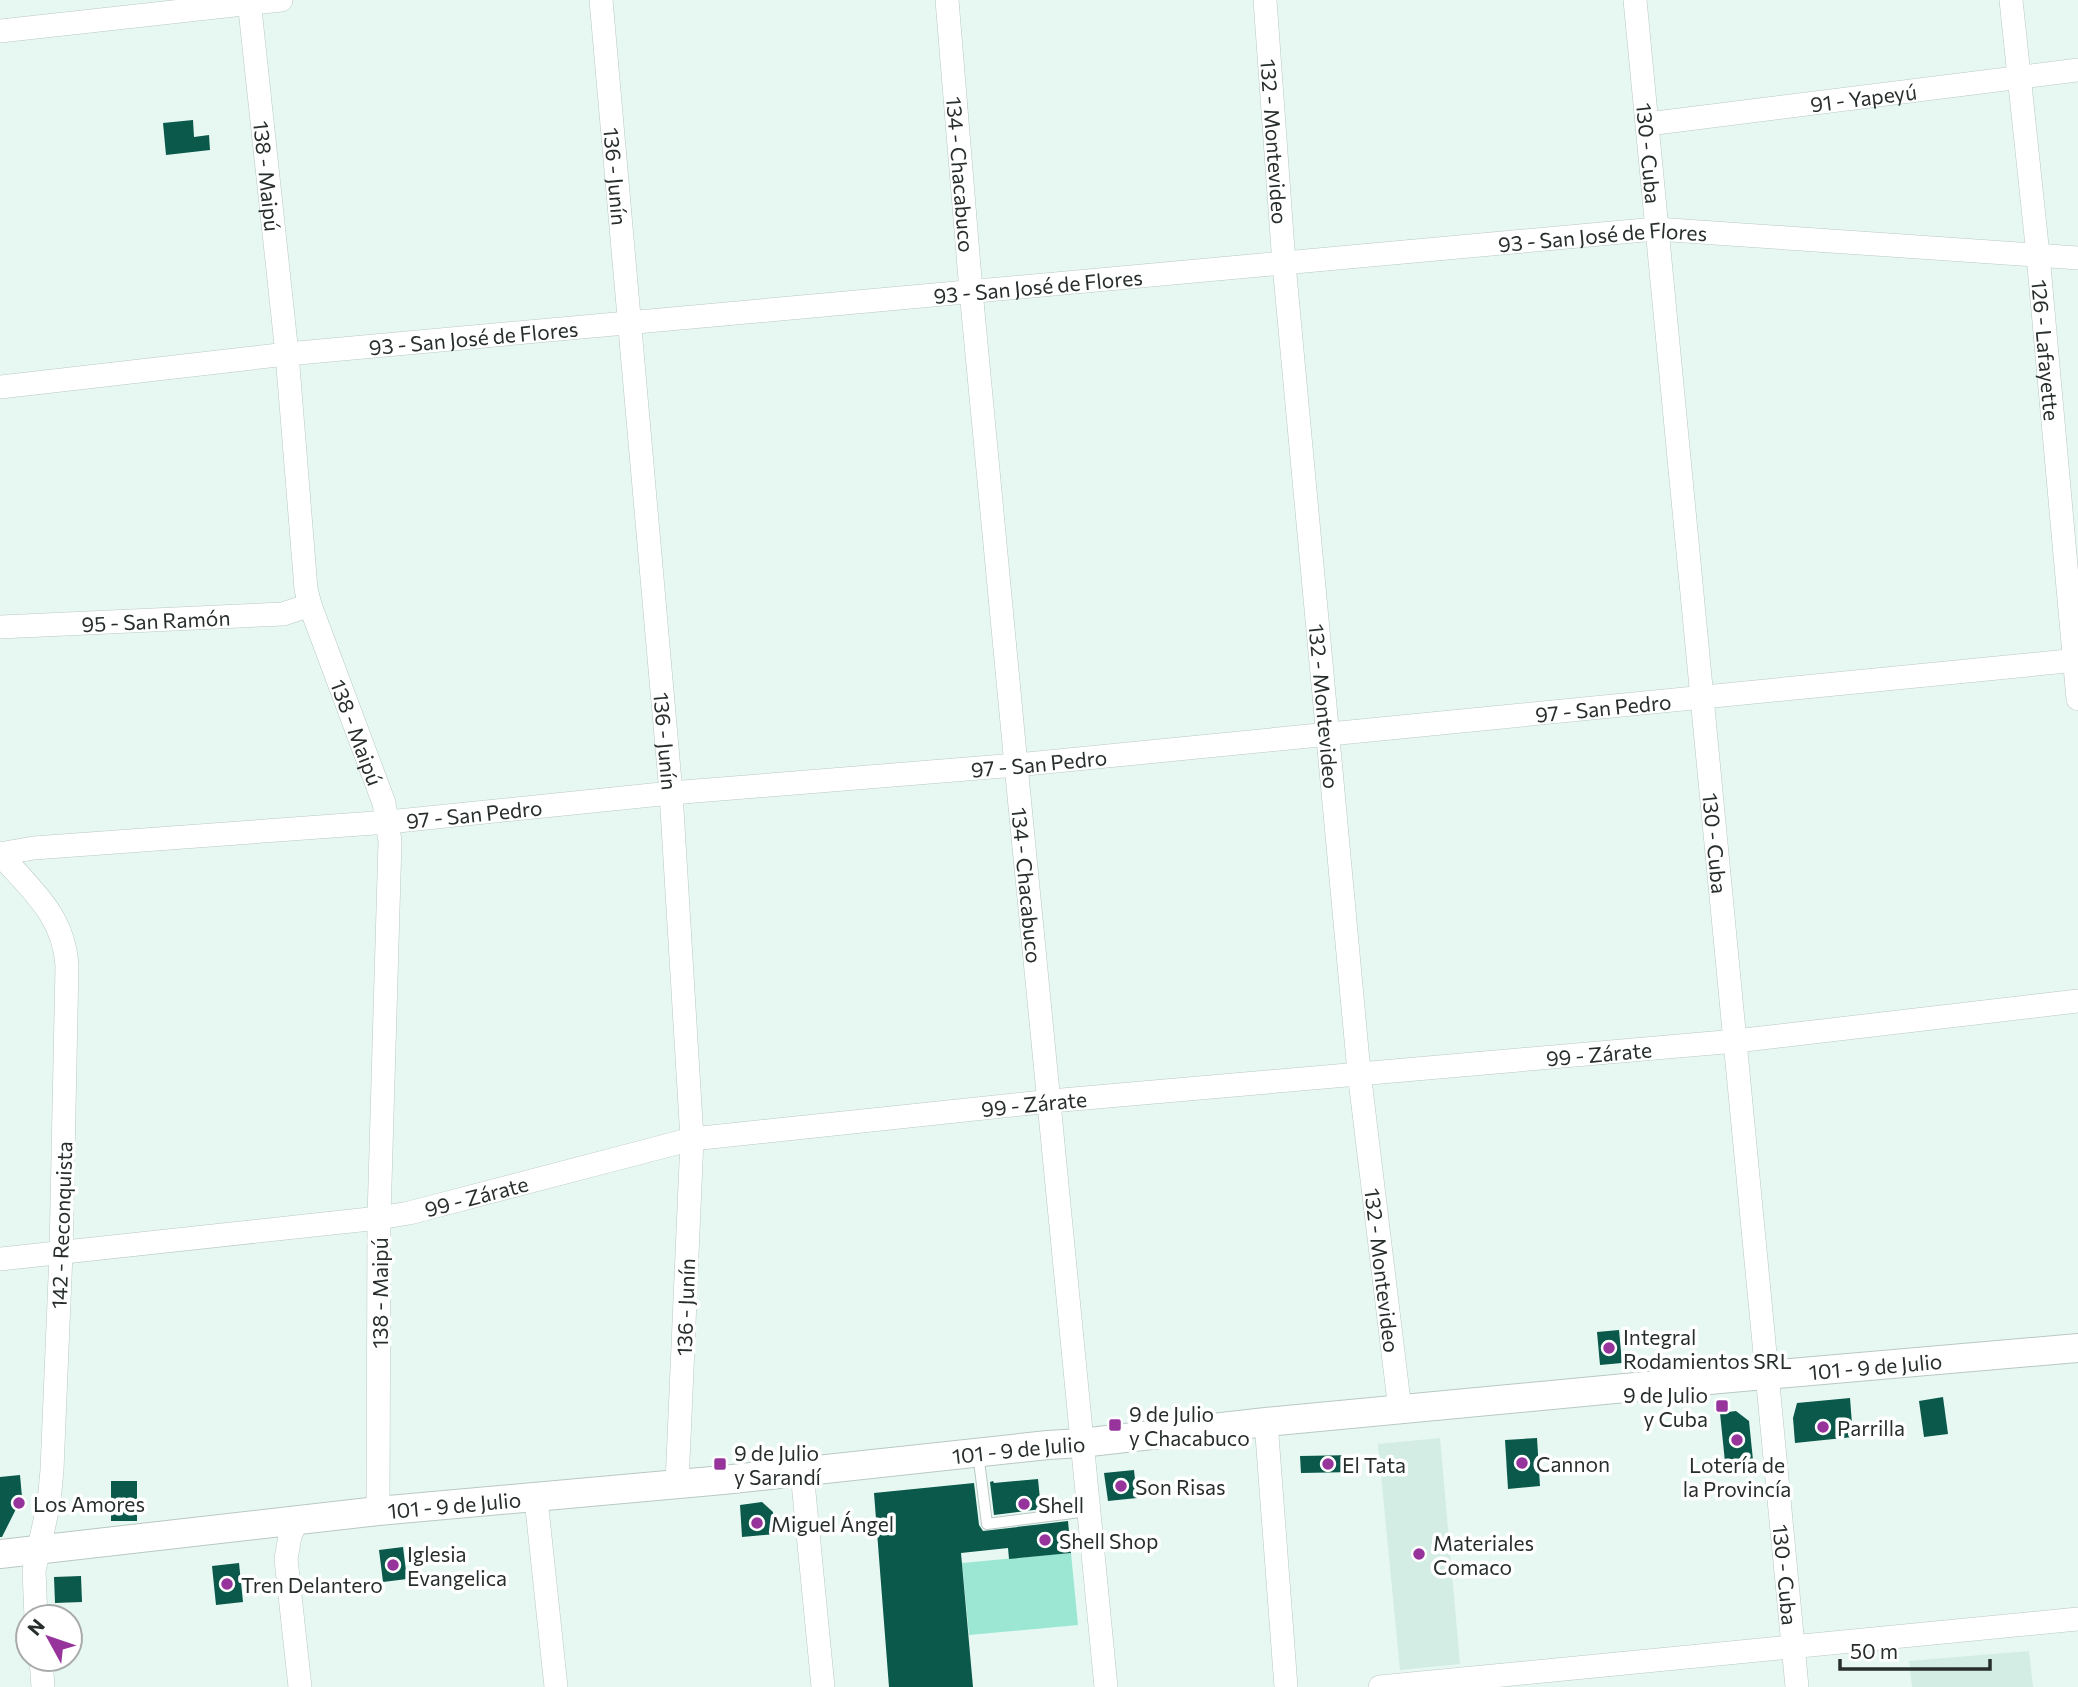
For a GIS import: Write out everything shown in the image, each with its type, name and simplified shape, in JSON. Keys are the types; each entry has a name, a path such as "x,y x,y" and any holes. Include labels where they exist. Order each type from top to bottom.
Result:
{"street":[{"path":"0,31 281,0"},
{"name":"136 - Junín","path":"601,0 671,793 692,1139 677,1485"},
{"name":"134 - Chacabuco","path":"947,0 971,291 1051,1101 1081,1443 1107,1687"},
{"name":"132 - Montevideo","path":"1265,0 1284,264 1359,1072 1400,1410"},
{"name":"130 - Cuba","path":"1635,0 1797,1687"},
{"name":"126 - Lafayette","path":"2011,0 2038,255 2078,699"},
{"name":"138 - Maipú","path":"249,2 287,354 306,589 384,803 391,856 379,1218 378,1511"},
{"name":"91 - Yapeyú","path":"1648,124 2078,70"},
{"name":"93 - San José de Flores","path":"0,387 287,354 628,325 1656,229 2078,258"},
{"name":"95 - San Ramón","path":"0,627 283,614 310,605"},
{"name":"97 - San Pedro","path":"0,854 34,848 388,822 671,793 1016,765 2076,660"},
{"name":"142 - Reconquista","path":"0,854 53,915 66,949 61,1252 52,1470 49,1502 34,1571 35,1603"},
{"name":"99 - Zárate","path":"0,1259 409,1213 692,1139 1359,1072 1736,1041 2078,1001"},
{"name":"101 - 9 de Julio","path":"0,1554 378,1511 677,1485 1266,1422 2078,1348"},
{"path":"1266,1422 1286,1687"},
{"path":"802,1472 824,1687"},
{"path":"536,1499 556,1687"},
{"path":"297,1520 290,1536 286,1559 300,1687"},
{"path":"1380,1687 2078,1619"}],"lane":[{"path":"978,1453 987,1524 1088,1511"}],"shaded area":[{"name":"Materiales Comaco","path":"1440,1438 1460,1664 1400,1670 1378,1444"},
{"path":"2029,1651 2033,1687 1912,1687 1909,1661"}],"green space":[{"path":"1071,1553 1078,1625 969,1635 962,1563"}],"building":[{"path":"193,120 194,137 209,135 210,150 166,155 163,123"},
{"name":"Integral Rodamientos SRL","path":"1619,1330 1622,1363 1600,1365 1597,1332"},
{"path":"1943,1397 1948,1434 1924,1437 1919,1401"},
{"name":"Parrilla","path":"1850,1398 1853,1437 1795,1443 1793,1418 1797,1403"},
{"name":"Lotería de la Provincía","path":"1736,1411 1749,1421 1753,1460 1725,1462 1720,1413"},
{"name":"Cannon","path":"1537,1438 1540,1486 1508,1489 1505,1440"},
{"name":"El Tata","path":"1355,1455 1356,1472 1301,1473 1300,1456"},
{"name":"Son Risas","path":"1134,1470 1137,1498 1108,1501 1104,1473"},
{"path":"20,1475 22,1497 0,1537 0,1477"},
{"path":"1038,1479 1041,1509 994,1515 990,1482"},
{"path":"111,1481 137,1481 137,1521 111,1521"},
{"path":"974,1483 979,1525 983,1531 1068,1521 1071,1553 1009,1559 1008,1548 961,1553 973,1687 889,1687 874,1493"},
{"name":"Miguel Ángel","path":"762,1502 773,1512 775,1534 742,1537 740,1505"},
{"name":"Iglesia Evangelica","path":"403,1547 407,1579 383,1582 379,1550"},
{"name":"Tren Delantero","path":"239,1563 243,1602 216,1605 212,1566"},
{"path":"81,1576 82,1602 55,1603 54,1577"}],"place":[{"name":"Integral Rodamientos SRL","path":"1609,1348"},
{"name":"9 de Julio y Cuba","path":"1722,1406"},
{"name":"9 de Julio y Chacabuco","path":"1115,1425"},
{"name":"Parrilla","path":"1823,1427"},
{"name":"Lotería de la Provincía","path":"1737,1440"},
{"name":"Cannon","path":"1522,1463"},
{"name":"9 de Julio y Sarandí","path":"720,1464"},
{"name":"El Tata","path":"1328,1464"},
{"name":"Son Risas","path":"1121,1486"},
{"name":"Los Amores","path":"19,1503"},
{"name":"Shell","path":"1024,1504"},
{"name":"Miguel Ángel","path":"757,1523"},
{"name":"Shell Shop","path":"1045,1540"},
{"name":"Materiales Comaco","path":"1419,1554"},
{"name":"Iglesia Evangelica","path":"393,1565"},
{"name":"Tren Delantero","path":"227,1584"}]}
